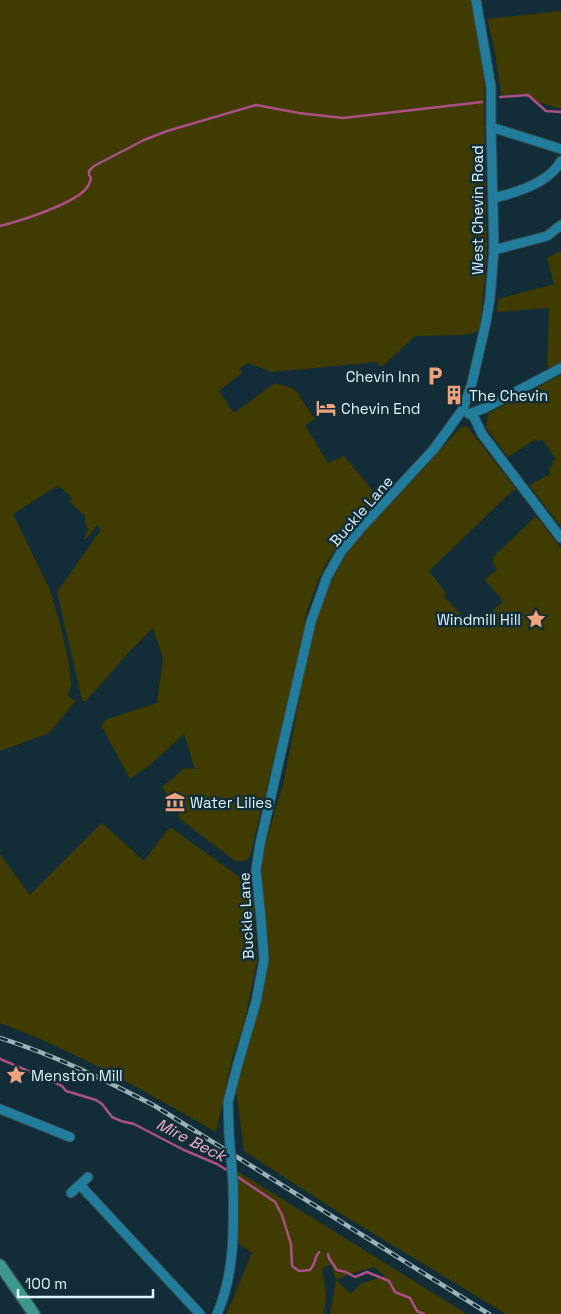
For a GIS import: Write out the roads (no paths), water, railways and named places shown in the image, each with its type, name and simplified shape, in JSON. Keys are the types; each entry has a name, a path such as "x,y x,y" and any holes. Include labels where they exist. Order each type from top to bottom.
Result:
{"main road":[{"path":"0,1265 34,1314"}],"street":[{"name":"West Chevin Road","path":"458,416 466,402 471,386 486,322 494,250 491,87 476,0"},
{"path":"491,127 561,148"},
{"path":"493,198 514,194 542,180 557,169 561,161"},
{"path":"494,250 547,236 561,225"},
{"path":"458,416 485,408 561,368"},
{"path":"472,413 482,434 561,538"},
{"name":"Buckle Lane","path":"217,1314 226,1290 234,1235 228,1102 256,1002 264,960 256,870 260,844 311,622 327,577 341,552 360,528 434,449 458,416"},
{"path":"0,1109 70,1137"},
{"path":"71,1193 88,1177"},
{"path":"80,1184 200,1314"}],"waterway":[{"path":"500,97 528,95 546,111 561,112"},
{"path":"0,226 21,220 73,199 90,183 89,171 94,166 144,140 167,131 256,105 299,113 343,118 482,102"},
{"name":"Mire Beck","path":"0,1059 62,1086 66,1091 96,1100 102,1104 112,1117 134,1124 230,1172"},
{"name":"Mire Beck","path":"235,1175 275,1202 282,1215 291,1244 292,1266 299,1271 310,1270 319,1252"},
{"name":"Mire Beck","path":"328,1254 337,1270 355,1277 367,1272 389,1281 395,1292 410,1298 417,1311 424,1314"}],"railway":[{"path":"0,1038 40,1052 79,1069 155,1106 489,1314"}],"place":[{"name":"Chevin Inn","path":"435,376"},
{"name":"The Chevin","path":"454,395"},
{"name":"Chevin End","path":"326,408"},
{"name":"Windmill Hill","path":"536,619"},
{"name":"Water Lilies","path":"175,802"},
{"name":"Menston Mill","path":"16,1075"}]}
